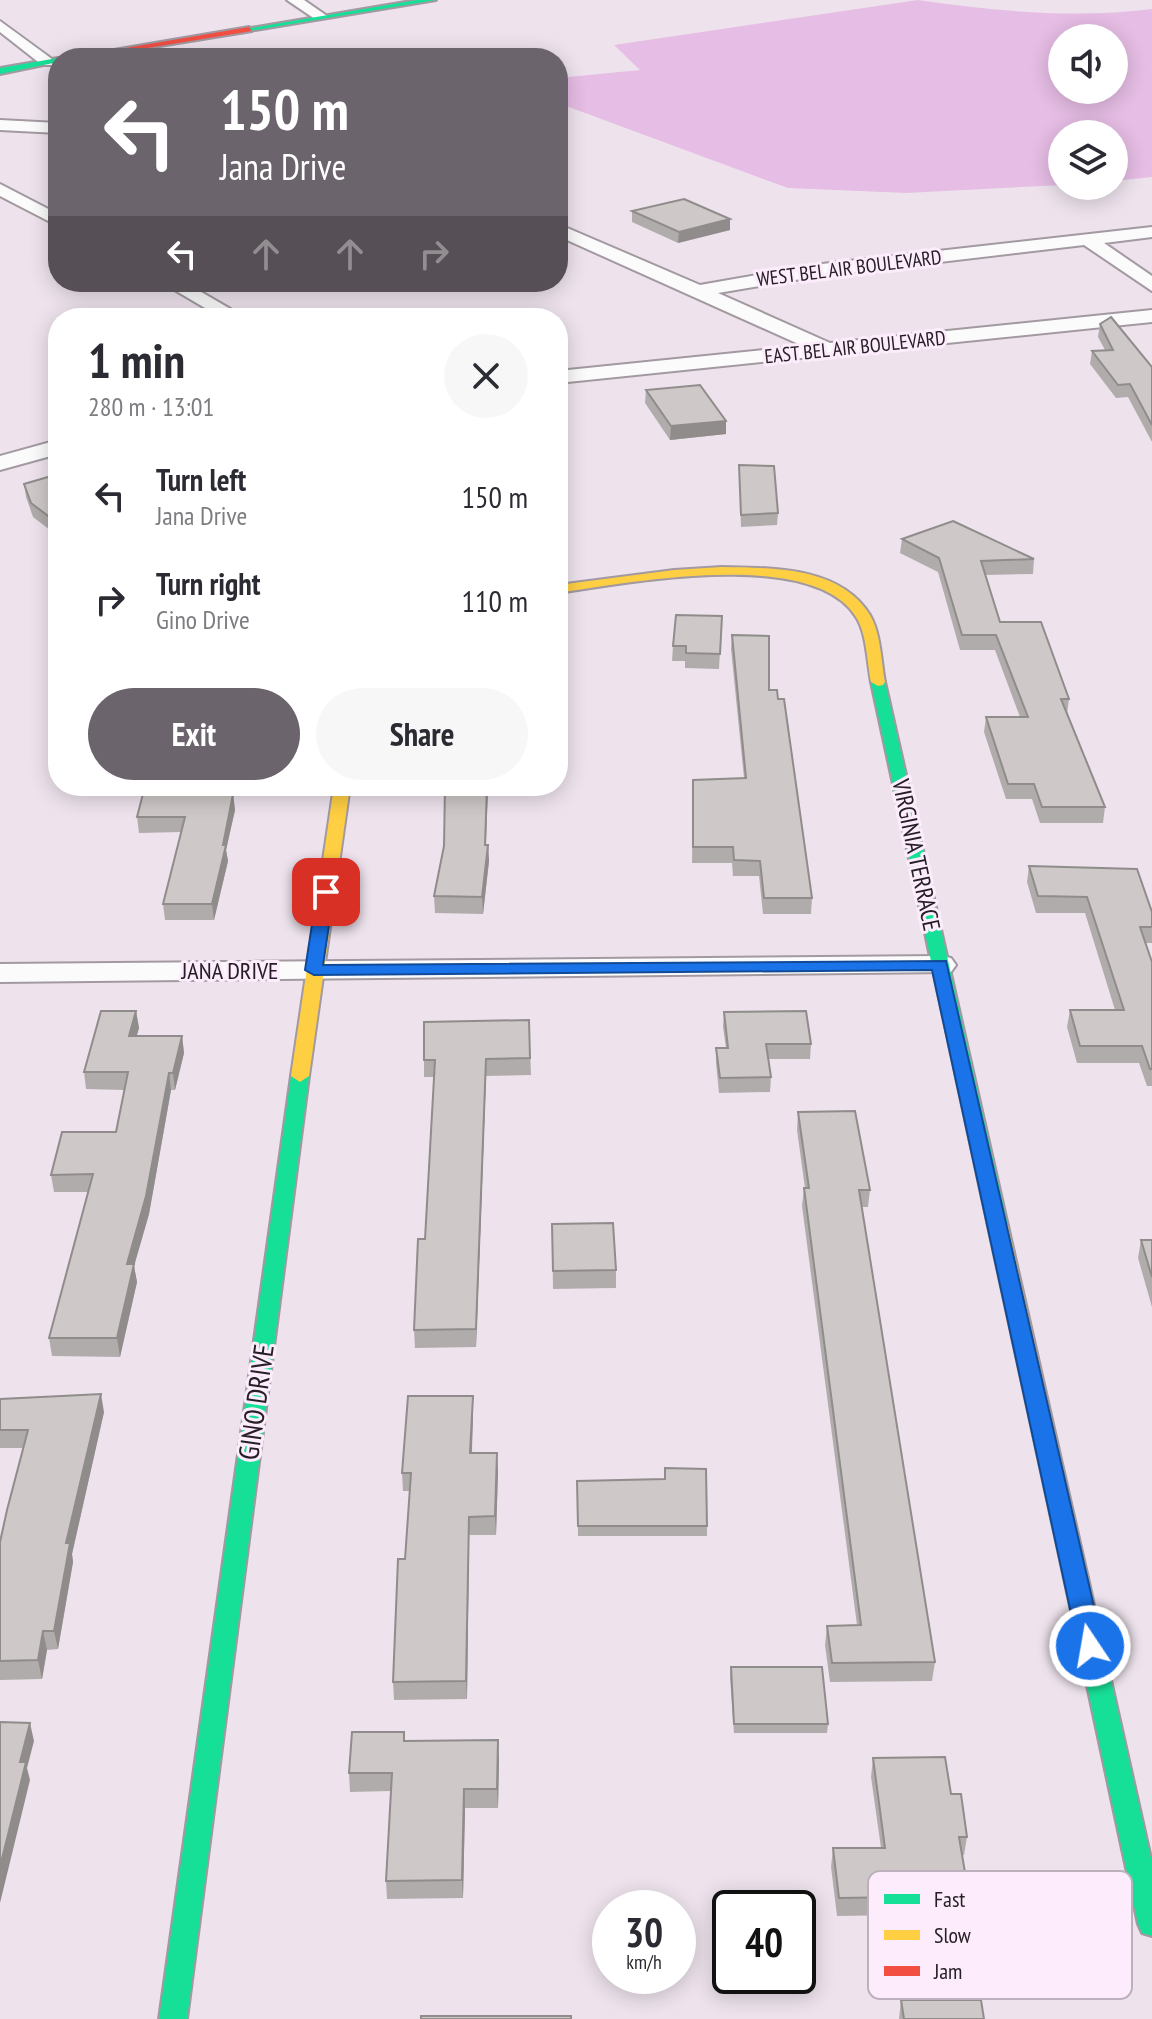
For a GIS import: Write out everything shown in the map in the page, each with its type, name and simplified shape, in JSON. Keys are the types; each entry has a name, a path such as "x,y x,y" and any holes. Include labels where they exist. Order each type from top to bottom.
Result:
{"main road":[{"path":"130,48 432,0"},
{"path":"0,71 48,62"},
{"name":"VIRGINIA TERRACE","path":"568,588 744,569 813,581 855,602 863,614 1152,1924"},
{"name":"GINO DRIVE","path":"173,2019 314,970 340,796"}],"street":[{"path":"294,0 320,16"},
{"path":"0,25 48,58"},
{"path":"0,125 48,127"},
{"path":"0,189 48,215"},
{"name":"WEST BEL AIR BOULEVARD","path":"700,291 813,271 1152,232"},
{"path":"568,233 828,350"},
{"path":"1087,239 1152,285"},
{"path":"188,292 218,308"},
{"name":"EAST BEL AIR BOULEVARD","path":"568,376 1152,316"},
{"path":"0,463 48,450"},
{"name":"JANA DRIVE","path":"0,973 940,965"}],"shaded area":[{"path":"918,0 1035,12 1093,13 1152,9 1152,177 1128,180 1128,120 1048,120 1048,186 906,193 788,188 568,107 568,77 640,70 614,45"}],"building":[{"path":"684,199 730,219 679,232 632,211"},
{"path":"1111,317 1152,367 1152,425 1130,384 1118,385 1092,351 1113,350 1100,324"},
{"path":"700,385 726,421 671,426 646,390"},
{"path":"739,465 774,466 778,513 741,515"},
{"path":"48,477 48,516 31,503 24,484"},
{"path":"953,521 1034,559 981,561 1000,622 1041,622 1069,699 1061,699 1105,807 1042,807 1034,784 1008,784 986,717 1028,717 996,635 962,635 939,558 902,539"},
{"path":"676,615 722,616 720,654 686,653 686,646 673,646"},
{"path":"732,635 769,636 769,690 777,690 778,699 784,699 812,898 764,898 760,861 734,860 733,847 693,847 693,780 746,778"},
{"path":"142,796 233,796 223,845 226,845 212,904 163,904 185,817 137,817"},
{"path":"445,796 487,796 485,845 488,845 482,897 434,896 444,846"},
{"path":"1029,866 1137,869 1152,912 1152,927 1140,927 1152,962 1152,1069 1142,1046 1080,1046 1070,1010 1124,1010 1087,897 1038,896"},
{"path":"101,1011 136,1011 129,1036 182,1036 173,1073 169,1073 146,1196 127,1264 134,1264 117,1338 49,1338 93,1174 51,1175 62,1132 116,1132 128,1072 84,1072"},
{"path":"806,1011 811,1044 766,1044 771,1077 720,1078 716,1048 728,1048 724,1012"},
{"path":"529,1020 530,1058 486,1059 476,1329 414,1330 418,1239 425,1239 435,1060 424,1060 424,1022"},
{"path":"855,1111 870,1190 859,1190 935,1662 832,1663 827,1626 861,1625 804,1188 809,1188 798,1112"},
{"path":"613,1223 616,1270 553,1271 552,1224"},
{"path":"1141,1240 1152,1240 1152,1277"},
{"path":"101,1394 66,1543 70,1543 54,1631 43,1631 38,1660 0,1661 0,1542 28,1430 0,1430 0,1399"},
{"path":"408,1396 473,1396 470,1453 497,1453 495,1516 469,1517 466,1681 393,1682 398,1559 405,1559 411,1473 402,1473"},
{"path":"665,1468 706,1469 707,1526 578,1526 577,1481 665,1479"},
{"path":"731,1667 822,1667 828,1724 734,1724"},
{"path":"0,1722 30,1723 20,1762 26,1762 0,1867"},
{"path":"352,1732 404,1732 404,1741 498,1740 497,1789 464,1789 462,1880 386,1881 392,1773 349,1773"},
{"path":"945,1757 951,1794 961,1794 967,1837 959,1837 965,1871 868,1871 868,1898 839,1898 833,1848 885,1848 873,1758"},
{"path":"901,2000 981,2000 984,2019 904,2019"},
{"path":"421,2016 571,2016 571,2019 421,2019"}],"traffic: fast":[{"path":"249,29 432,0"},
{"path":"0,71 48,62"},
{"path":"878,682 998,1226"},
{"path":"173,2019 300,1076"},
{"path":"1076,1578 1152,1924"}],"traffic: slow":[{"path":"568,588 722,571 769,572 810,579 843,593 863,616 878,682"},
{"path":"300,1076 341,796"},
{"path":"998,1226 1076,1578"}],"traffic: jam":[{"path":"132,48 249,29"}],"route":[{"path":"326,892 314,970 940,965 1090,1646"}]}
